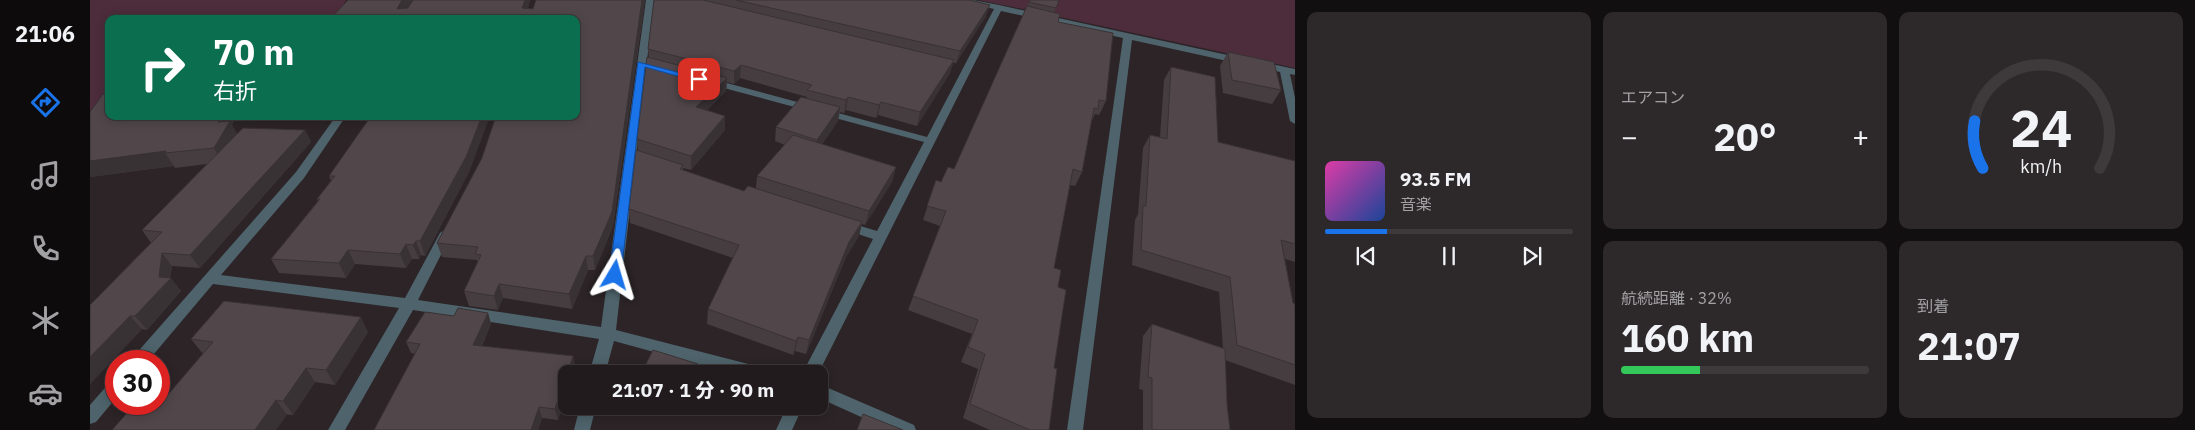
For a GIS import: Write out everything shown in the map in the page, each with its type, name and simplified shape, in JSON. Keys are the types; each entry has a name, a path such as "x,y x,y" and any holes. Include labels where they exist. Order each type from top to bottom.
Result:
{"street":[{"path":"599,365 608,334 634,158 646,65 650,0"},
{"path":"962,0 1295,72"},
{"path":"815,365 931,140 961,70 999,8"},
{"path":"1075,430 1128,36"},
{"path":"1284,70 1295,121"},
{"path":"699,79 931,140"},
{"path":"149,350 300,174 338,120"},
{"path":"336,430 409,304 452,221"},
{"path":"834,222 881,236"},
{"path":"211,279 409,304 608,334 726,365"},
{"path":"828,395 908,430"},
{"path":"90,418 105,401"},
{"path":"582,430 586,415"},
{"path":"784,430 791,415"}],"shaded area":[{"path":"90,0 346,0 337,15 105,15 105,112 90,118"},
{"path":"978,0 1295,0 1295,68 1023,9"}],"building":[{"path":"348,0 402,0 397,9 408,8 413,0 525,0 522,8 533,9 536,0 642,0 612,212 593,256 586,256 569,294 499,284 494,296 464,291 481,255 475,254 478,247 437,243 482,158 495,120 580,120 580,15 334,15"},
{"path":"654,0 703,0 954,60 920,112 881,102 879,105 848,97 846,100 807,90 812,85 741,65 734,71 648,49"},
{"path":"736,0 970,0 990,5 960,51"},
{"path":"1030,0 1059,0 1056,8 1029,2"},
{"path":"1027,6 1060,14 1058,22 1113,33 1106,101 1099,100 1098,109 1094,108 1082,172 1073,169 1054,268 1061,270 1058,287 1066,290 1054,368 1057,369 1049,430 1030,430 970,404 985,354 968,347 978,320 913,296 946,211 927,206 936,180 941,182 948,167 954,169"},
{"path":"1228,52 1274,62 1281,90 1232,80"},
{"path":"647,57 727,78 696,107 725,116 691,156 637,139"},
{"path":"1171,67 1215,77 1218,142 1295,161 1295,244 1281,240 1293,303 1295,304 1295,365 1237,345 1230,277 1141,250 1143,206 1146,206 1150,135 1167,139"},
{"path":"103,94 105,94 105,120 230,121 214,148 165,153 166,151 90,161 90,112"},
{"path":"801,97 840,107 817,140 776,127"},
{"path":"368,120 480,120 466,157 420,241 416,241 413,245 406,244 400,254 348,250 339,263 271,259 320,199 317,199 335,176 329,176"},
{"path":"243,128 305,130 190,255 162,253 159,277 171,278 135,316 130,316 90,357 90,305 162,232 142,230"},
{"path":"793,135 896,167 869,211 757,176"},
{"path":"636,150 683,165 680,169 744,191 748,186 862,222 849,242 809,340 798,337 796,341 708,309 739,245 629,209"},
{"path":"224,301 361,317 326,370 306,368 283,401 276,400 255,430 112,430 125,415 170,415 170,392 213,342 191,339"},
{"path":"458,308 488,313 473,345 573,356 570,365 558,365 558,400 555,409 539,407 531,430 374,430 420,344 406,342 425,312 454,316"},
{"path":"1152,324 1225,349 1230,430 1152,430 1152,378 1148,377"},
{"path":"653,350 698,364 698,365 646,365"},
{"path":"863,414 903,430 857,430"}],"route":[{"path":"615,275 642,64 699,79"}]}
